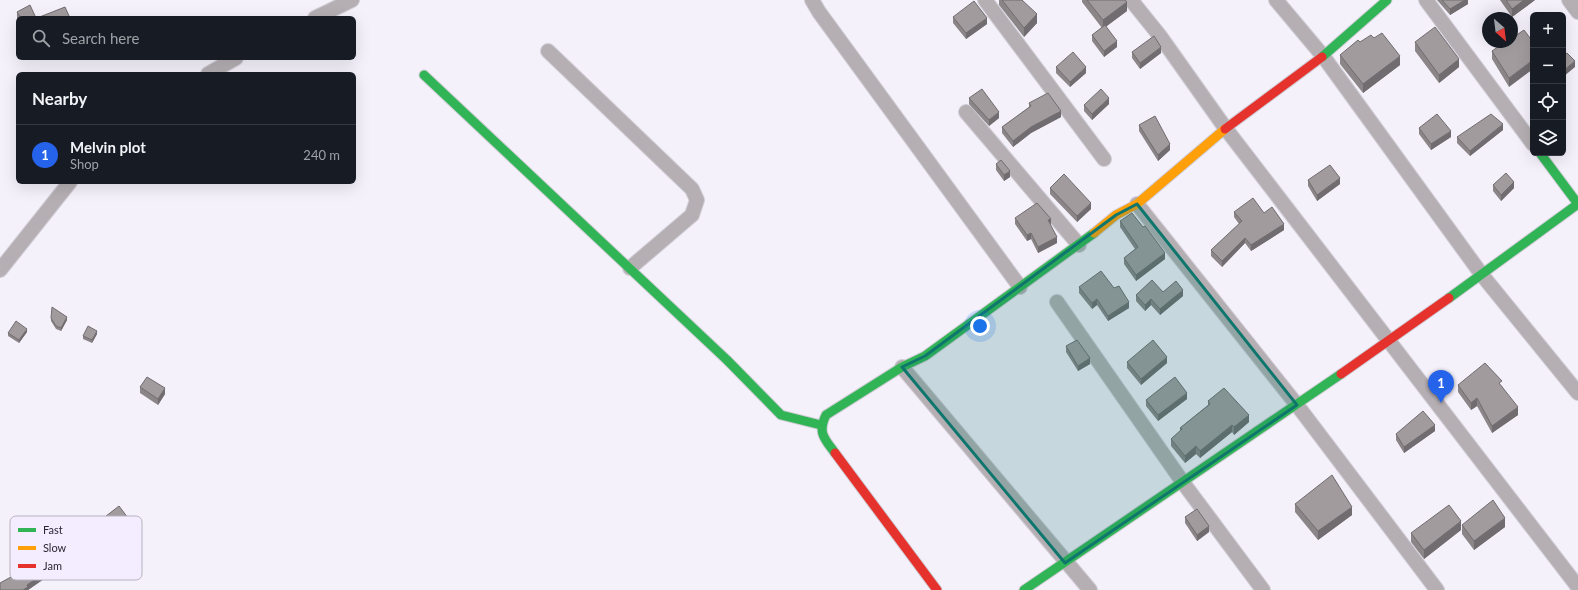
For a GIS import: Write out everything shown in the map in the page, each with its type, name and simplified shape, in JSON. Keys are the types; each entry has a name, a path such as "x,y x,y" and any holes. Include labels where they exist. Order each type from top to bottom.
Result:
{"street":[{"path":"319,16 352,0"},
{"path":"812,0 824,19 1020,287"},
{"path":"986,0 1104,159"},
{"path":"1131,0 1160,36 1226,129 1578,587"},
{"path":"1276,0 1323,56 1482,275 1578,393"},
{"path":"937,590 823,436 820,425 826,415 902,367 925,356 1078,245 1116,215 1137,204 1226,129 1323,56 1387,0"},
{"path":"1426,0 1530,140"},
{"path":"1569,0 1578,12"},
{"path":"548,51 692,189 697,200 692,215 630,268"},
{"path":"212,72 232,60"},
{"path":"424,75 728,360 781,414 820,425"},
{"path":"966,112 1078,245"},
{"path":"1024,590 1184,484 1482,275 1578,204 1542,156"},
{"path":"0,270 68,184"},
{"path":"1137,204 1297,405 1437,590"},
{"path":"1057,302 1184,484 1263,590"},
{"path":"902,367 1065,563 1090,590"}],"highlighted area":[{"path":"1137,204 1297,405 1065,563 902,367 925,356 1116,215"}],"building":[{"path":"1002,0 1022,0 1037,14 1024,28"},
{"path":"1087,0 1125,0 1127,2 1103,20"},
{"path":"1442,0 1465,0 1450,9"},
{"path":"1506,0 1524,0 1512,9"},
{"path":"974,1 987,18 966,33 953,17"},
{"path":"30,5 35,16 20,16 17,12"},
{"path":"65,7 69,16 42,16"},
{"path":"1105,25 1117,41 1104,51 1092,35"},
{"path":"1435,27 1459,59 1439,75 1415,42"},
{"path":"1524,30 1530,38 1530,62 1509,78 1492,51 1496,48 1518,48 1518,34"},
{"path":"1382,33 1400,56 1363,84 1340,55 1358,40 1360,42 1371,35 1374,38"},
{"path":"1154,36 1161,47 1140,63 1132,52"},
{"path":"1073,52 1086,67 1070,82 1056,67"},
{"path":"1567,53 1575,61 1566,68"},
{"path":"982,89 999,112 989,120 969,98"},
{"path":"1101,89 1109,98 1092,114 1084,105"},
{"path":"1048,93 1061,111 1031,127 1013,141 1002,127 1031,106 1029,103"},
{"path":"1437,114 1451,131 1431,144 1419,128"},
{"path":"1491,114 1503,124 1470,151 1457,137"},
{"path":"1155,116 1170,144 1158,155 1139,125"},
{"path":"1001,160 1010,171 1004,175 996,164"},
{"path":"1330,165 1340,178 1317,195 1308,180"},
{"path":"1506,173 1514,182 1501,195 1493,185"},
{"path":"1064,174 1091,203 1077,216 1050,188"},
{"path":"1253,198 1264,213 1272,207 1284,224 1251,245 1245,238 1222,261 1211,250 1242,221 1234,212"},
{"path":"1037,203 1051,219 1048,220 1057,237 1038,247 1031,233 1027,235 1015,218"},
{"path":"1132,213 1143,227 1145,226 1165,253 1136,275 1124,258 1138,247 1120,221"},
{"path":"1101,271 1114,288 1119,286 1129,302 1108,316 1097,299 1092,303 1079,287"},
{"path":"1152,280 1163,292 1176,281 1183,290 1160,309 1151,299 1145,305 1136,295"},
{"path":"52,307 67,317 61,328 56,326 51,318"},
{"path":"16,321 27,329 19,340 8,333"},
{"path":"88,326 97,331 92,340 83,336"},
{"path":"1077,340 1090,358 1078,366 1066,346"},
{"path":"1153,340 1167,357 1141,379 1127,362"},
{"path":"1485,363 1502,381 1499,383 1518,407 1492,426 1477,398 1471,403 1458,385"},
{"path":"147,377 165,388 158,399 140,387"},
{"path":"1175,377 1187,393 1158,415 1146,400"},
{"path":"1224,388 1249,415 1234,427 1232,425 1200,451 1196,446 1185,456 1171,439 1182,429 1180,428 1210,404 1208,401"},
{"path":"1423,411 1435,425 1404,447 1396,434"},
{"path":"1332,475 1352,507 1318,531 1295,504"},
{"path":"1493,500 1505,518 1474,541 1462,525"},
{"path":"1449,505 1461,521 1424,550 1411,533"},
{"path":"119,506 126,516 106,516"},
{"path":"1197,509 1209,526 1197,535 1185,517"},
{"path":"10,578 10,580 34,580 23,590 0,590 0,583"}],"traffic: fast":[{"path":"1322,57 1387,0"},
{"path":"424,75 727,360 781,415 821,425"},
{"path":"1449,298 1578,204 1542,156"},
{"path":"835,453 823,436 822,427 826,415 902,367 925,356 1094,233"},
{"path":"1024,590 1341,374"}],"traffic: slow":[{"path":"1094,233 1116,215 1137,204 1225,129"}],"traffic: jam":[{"path":"1225,129 1322,57"},
{"path":"1341,374 1449,298"},
{"path":"835,453 937,590"}],"place":[{"name":"Melvin plot","path":"1441,403"}]}
